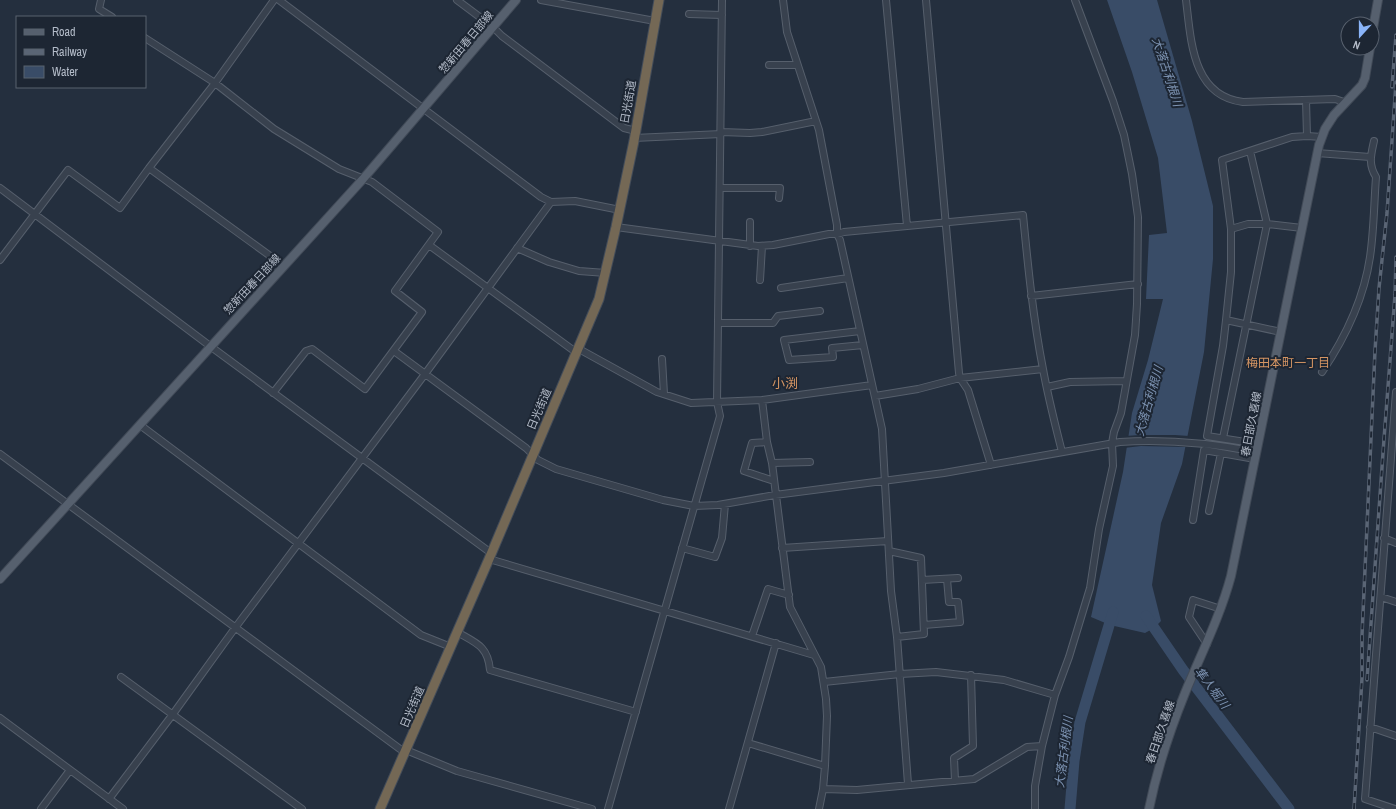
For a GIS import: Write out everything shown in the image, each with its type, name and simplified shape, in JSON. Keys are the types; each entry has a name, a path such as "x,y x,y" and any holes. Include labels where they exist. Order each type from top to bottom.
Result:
{"highway":[{"name":"日光街道","path":"380,809 600,299 635,134 659,0"}],"main road":[{"name":"惣新田春日部線","path":"0,579 363,179 516,0"},
{"path":"1375,16 1378,0"},
{"name":"春日部久喜線","path":"1149,809 1159,768 1185,694 1227,593 1280,332 1322,137 1334,114 1363,82 1368,56"}],"street":[{"path":"101,0 99,8 111,16"},
{"path":"0,260 68,170 120,208 215,83 274,0"},
{"path":"279,0 541,197 551,202 575,201 620,210"},
{"path":"457,0 624,128 635,134 750,133 816,121"},
{"path":"541,0 655,21"},
{"path":"608,809 720,416 717,402 722,0"},
{"path":"783,0 787,32 816,121 837,225 837,234 840,240 882,429 891,591 897,637 908,784"},
{"path":"886,0 907,226"},
{"path":"926,0 960,378 968,390 991,465"},
{"path":"1034,809 1035,786 1042,746 1055,695 1069,658 1090,588 1113,466 1112,443 1114,432 1121,413 1135,335 1138,284 1138,217 1127,150 1113,102 1075,0"},
{"path":"1186,0 1194,55 1201,74 1216,92 1234,101 1243,102 1335,99 1344,102"},
{"path":"689,14 722,15"},
{"path":"146,39 215,83 274,129 339,168 372,182 438,232 395,291 422,312 365,389 312,349 306,351 273,393"},
{"path":"769,65 797,64"},
{"path":"1306,100 1307,136"},
{"path":"1256,452 1223,438 1207,436 1223,346 1231,272 1231,229 1222,160 1292,137 1322,137"},
{"path":"1322,372 1330,360 1357,306 1366,276 1372,235 1376,177 1371,169 1370,157 1374,141"},
{"path":"1223,438 1267,224 1250,151"},
{"path":"1318,152 1370,157"},
{"path":"149,168 284,266"},
{"path":"0,188 362,458 490,556 814,655"},
{"path":"720,188 780,188 780,198"},
{"path":"109,799 551,202"},
{"path":"616,227 719,242 762,246 844,232 945,221 1023,215 1031,296 1043,369 1062,452"},
{"path":"750,222 750,246"},
{"path":"1231,229 1248,224 1267,224 1302,228"},
{"path":"430,245 487,288 578,351 657,392 691,403 762,400 872,385"},
{"path":"760,280 762,246"},
{"path":"517,248 549,262 579,271 606,273"},
{"path":"781,288 848,278"},
{"path":"1031,296 1138,284"},
{"path":"719,323 773,323 778,316 820,311"},
{"path":"1226,320 1280,332"},
{"path":"860,331 784,340 789,360 833,357 832,348 863,345"},
{"path":"394,351 526,448 532,456 538,460 556,468 663,500 694,506 725,504 775,495 944,473 1120,442 1184,441 1256,452"},
{"path":"662,359 664,394"},
{"path":"875,396 918,389 960,378 1043,369"},
{"path":"1047,387 1070,382 1126,381"},
{"path":"1395,809 1365,799 1381,597 1384,538 1393,484 1396,392"},
{"path":"762,400 767,442 772,463 790,607 821,667 824,682 827,716 825,766 819,809"},
{"path":"140,425 421,636 451,647"},
{"path":"767,442 752,443 744,471 774,481"},
{"path":"1193,520 1204,450 1221,453 1256,452"},
{"path":"1209,511 1221,453"},
{"path":"0,454 400,749 457,770 592,809"},
{"path":"772,463 810,462"},
{"path":"682,548 716,557 722,538 725,504"},
{"path":"1384,538 1396,543"},
{"path":"782,548 888,541"},
{"path":"889,551 920,558 924,634 897,637"},
{"path":"922,580 958,578"},
{"path":"924,625 960,622 958,602 949,602 947,579"},
{"path":"752,636 768,589 789,595"},
{"path":"1381,597 1396,602"},
{"path":"1207,644 1189,617 1193,600 1221,609"},
{"path":"457,632 481,646 489,661 490,670 636,712"},
{"path":"729,809 776,643"},
{"path":"824,682 900,674 936,672 1004,680 1055,695"},
{"path":"954,781 954,758 973,746 971,675"},
{"path":"121,677 302,809"},
{"path":"0,718 123,809"},
{"path":"1370,727 1396,736"},
{"path":"748,744 825,766"},
{"path":"823,789 857,790 974,779 1028,747 1042,746"},
{"path":"41,809 70,770"}],"water":[{"path":"1107,0 1157,0 1192,121 1213,206 1213,259 1204,352 1182,464 1161,523 1152,585 1161,621 1154,628 1145,633 1110,625 1091,617 1123,472 1132,413 1148,360 1163,299 1146,299 1149,235 1167,233 1158,158 1132,72"}],"pier":[{"path":"1126,436 1189,436 1187,447 1141,446 1124,448"}],"waterway":[{"name":"大落古利根川","path":"1070,809 1074,761 1080,722 1113,612"},
{"name":"隼人堀川","path":"1146,616 1183,670 1289,809"}],"railway":[{"path":"1392,87 1396,35"},
{"path":"1354,809 1362,678 1362,635 1375,351 1379,288 1387,213 1396,82"},
{"path":"1367,680 1395,295 1396,257"}],"district":[{"name":"梅田本町一丁目","path":"1288,363"},
{"name":"小渕","path":"785,383"}]}
